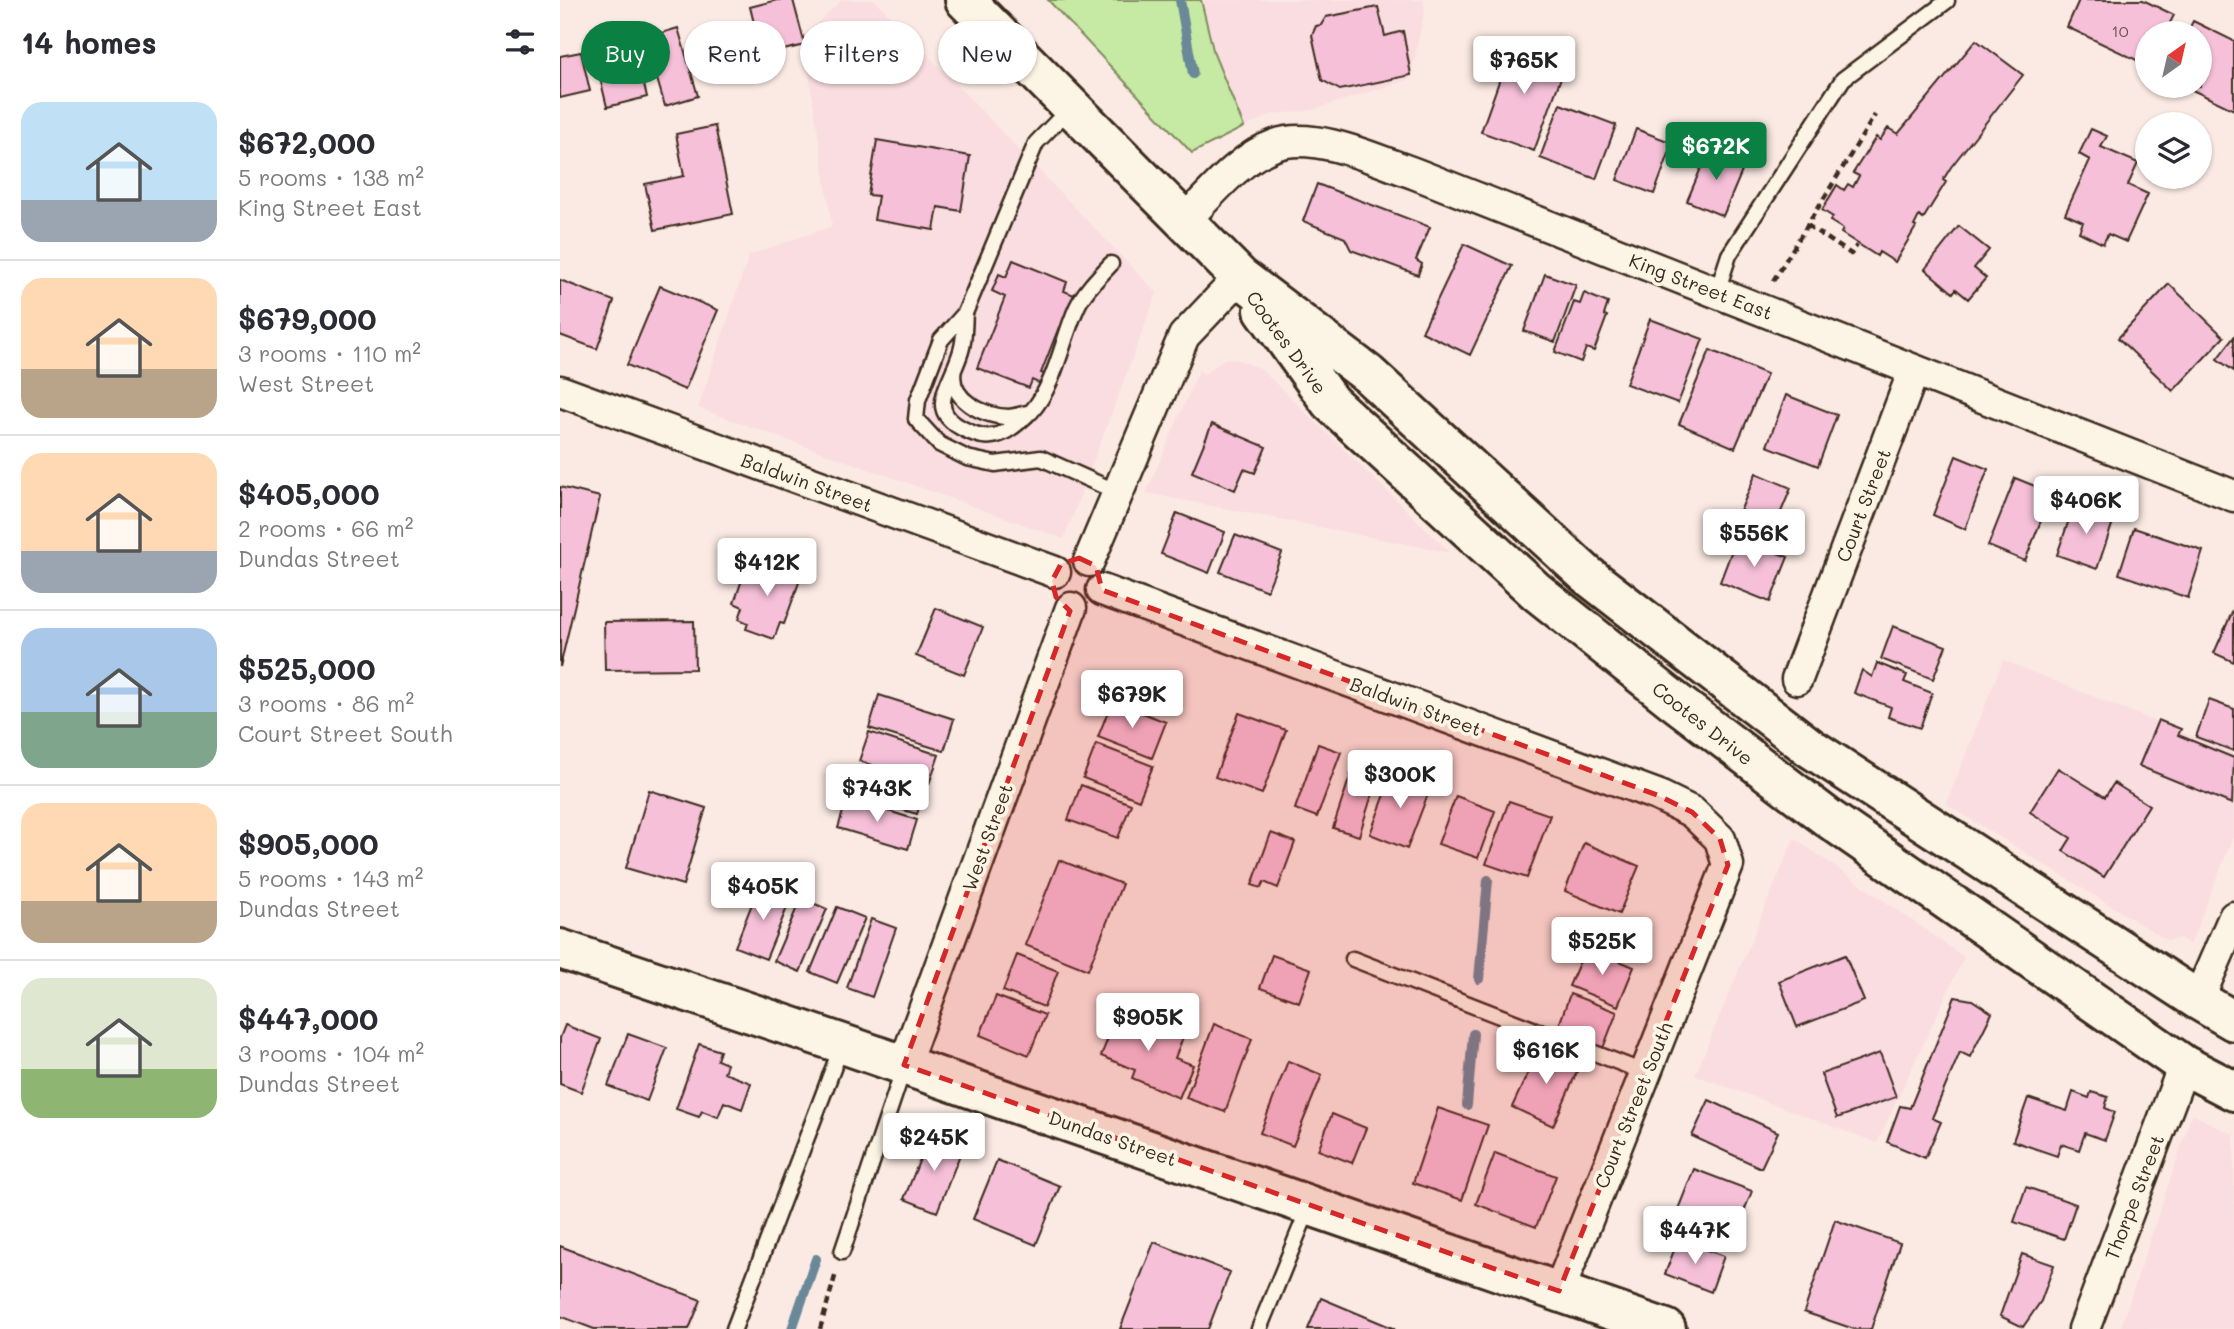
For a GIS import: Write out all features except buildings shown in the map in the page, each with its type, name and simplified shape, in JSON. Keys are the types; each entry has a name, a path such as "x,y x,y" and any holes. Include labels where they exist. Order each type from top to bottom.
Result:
{"main road":[{"name":"Cootes Drive","path":"965,0 985,21"},
{"path":"990,0 997,21"},
{"name":"Cootes Drive","path":"1037,74 1240,277 1368,374 1587,575 1809,747 2234,1021"},
{"name":"Cootes Drive","path":"1240,277 1330,402 1537,592 1828,818 2184,1065 2234,1091"},
{"name":"Dundas Street","path":"560,949 843,1044 1665,1329"},
{"path":"2184,1065 2234,1062"}],"street":[{"name":"King Street East","path":"1184,221 1226,178 1265,149 1286,142 1329,144 1416,174 2234,496"},
{"path":"1089,561 1184,336 1240,277"},
{"name":"Court Street","path":"1797,679 1914,370"},
{"name":"Baldwin Street","path":"560,391 1055,572"},
{"path":"1069,559 1089,561 1100,573 1102,590 1090,605 1071,608 1056,597 1052,581 1055,572 1069,559"},
{"name":"Baldwin Street","path":"1102,590 1657,795 1692,811 1720,839"},
{"name":"West Street","path":"904,1065 1071,608"},
{"name":"Court Street South","path":"1559,1292 1728,865 1720,839"},
{"path":"2198,1000 2234,917"},
{"name":"Thorpe Street","path":"2084,1329 2184,1065"}],"lane":[{"path":"1717,292 1729,255 1843,79 1947,1"},
{"path":"1071,107 1036,143 965,313 942,340 918,400 916,419 939,444 967,458 995,464 1041,458 1117,492"},
{"path":"965,313 962,349 944,390 942,403 947,415 963,428 980,436 993,437 1007,431 1031,412 1043,395 1078,305 1093,283 1111,264"},
{"path":"954,369 955,389 961,397 981,410 1007,417 1031,412"},
{"path":"1353,958 1646,1073"},
{"path":"734,1329 843,1044"},
{"path":"842,1252 904,1065"},
{"path":"1258,1329 1309,1207"}],"path":[{"path":"1757,308 1875,115"},
{"path":"1807,225 1851,254 1857,244"},
{"path":"820,1329 842,1252"}],"highlighted area":[{"path":"1079,558 1096,566 1102,590 1657,795 1692,812 1720,839 1728,865 1559,1291 904,1065 1070,611 1056,597 1052,581 1061,564"}],"shaded area":[{"path":"842,0 875,0 895,21 819,21"},
{"path":"1180,0 1423,0 1425,9 1410,79 1313,110 1270,115 1192,153"},
{"path":"924,51 938,65 938,84 956,84 1157,293 1064,539 698,408 749,255 832,226 810,84 924,84"},
{"path":"1226,358 1260,368 1451,553 1146,493 1199,370 1204,374"},
{"path":"2003,660 2234,753 2234,835 2190,945 2180,938 2168,941 1946,804"},
{"path":"1794,838 1964,957 1877,1143 1695,1075"},
{"path":"2192,1114 2234,1135 2234,1329 2120,1329"}],"green space":[{"path":"1048,0 1201,0 1214,54 1244,127 1192,153"}],"waterway":[{"path":"1180,0 1193,74"},
{"path":"1479,979 1488,880"},
{"path":"1467,1105 1473,1034"},
{"path":"792,1329 816,1259"}]}
